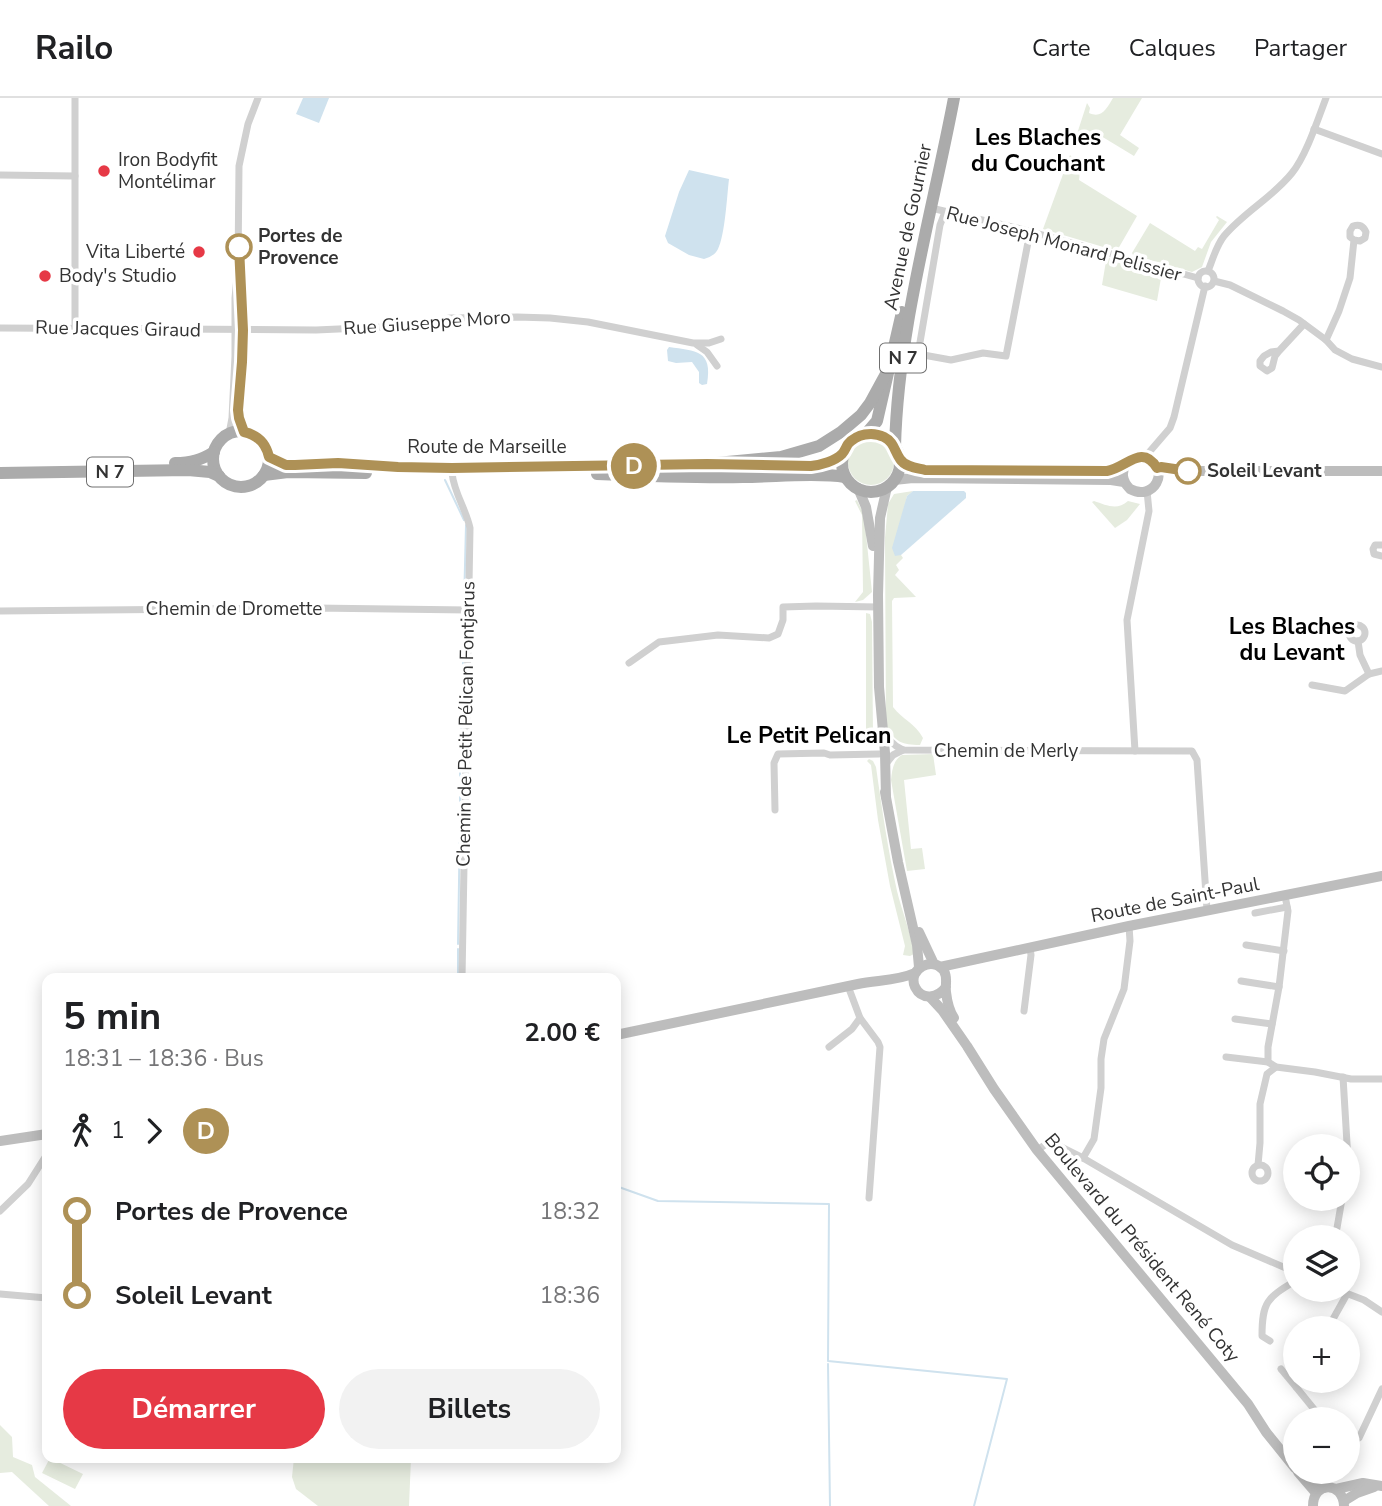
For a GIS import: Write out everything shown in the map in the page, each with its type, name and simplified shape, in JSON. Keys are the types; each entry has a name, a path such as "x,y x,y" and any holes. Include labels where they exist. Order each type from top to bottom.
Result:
{"main road":[{"name":"Avenue de Gournier","path":"866,434 877,421 948,98"},
{"name":"Avenue de Gournier","path":"897,453 898,402 908,314 954,98"},
{"path":"892,351 897,353 899,359 895,397 898,402"},
{"name":"N 7","path":"707,464 782,457 819,446 861,415 888,370"},
{"path":"244,432 260,439 269,457 267,470 261,480 251,486 239,488 228,484 219,476 215,469 214,452 219,442 229,435 244,432"},
{"path":"1124,482 913,478 890,483 872,492 858,488 845,477 842,463 843,453 852,441 866,434 874,434 883,436 906,465 915,468 944,471 1103,471 1115,469 1135,457 1145,457 1150,459 1158,474"},
{"name":"N 7","path":"0,466 187,463 200,460 214,452"},
{"name":"N 7","path":"707,464 811,466 827,462 843,453"},
{"path":"878,595 880,519 890,483 898,473 897,453"},
{"name":"Route de Marseille","path":"269,457 286,465 338,463 452,468 707,464"},
{"path":"1126,463 1122,474 1124,482 1133,491 1147,491 1156,485 1161,467 1184,471 1382,471"},
{"name":"N 7","path":"0,473 188,470 211,472 219,476"},
{"name":"Route de Marseille","path":"264,475 288,472 845,477"},
{"path":"858,488 870,523 879,607 877,722 880,774 911,914 917,970 915,988 920,994 930,997 941,993 946,984 945,973 937,965 911,914"},
{"path":"879,687 886,797"},
{"name":"Route de Saint-Paul","path":"937,965 975,960 1207,910 1286,901 1382,876"},
{"name":"Route de Saint-Paul","path":"946,984 956,970 975,960"},
{"path":"621,1034 877,980 898,979 926,964 937,965"},
{"path":"853,985 883,983 915,988"},
{"name":"Boulevard du Président René Coty","path":"946,984 950,1012 967,1046"},
{"name":"Boulevard du Président René Coty","path":"930,997 942,1010 1037,1150 1248,1404 1283,1453"},
{"path":"0,1141 42,1135"},
{"path":"1248,1404 1283,1443"},
{"path":"1313,1506 1313,1500 1320,1491 1329,1488 1363,1483 1381,1486"},
{"name":"Boulevard du Président René Coty","path":"1312,1484 1320,1491"},
{"path":"1316,1484 1320,1491"},
{"path":"1336,1489 1344,1503 1368,1488 1381,1486"}],"street":[{"path":"75,98 75,328"},
{"path":"244,432 238,410 243,353 235,298 239,166 247,124 258,98"},
{"path":"1208,271 1214,252 1223,238 1295,170 1326,98"},
{"path":"1314,128 1382,154"},
{"path":"0,175 75,176"},
{"name":"Rue Joseph Monard Pelissier","path":"930,208 1198,278"},
{"path":"945,212 940,225 918,355 951,359 983,352 1006,356 1030,232"},
{"path":"1326,340 1350,278 1354,240"},
{"path":"229,435 242,296 238,267"},
{"path":"1208,271 1213,274 1214,281 1205,286 1198,278 1200,273 1208,271"},
{"path":"1214,281 1230,285 1283,311 1326,340 1335,350 1352,359 1382,367"},
{"path":"1145,457 1170,428 1174,417 1205,286"},
{"name":"Rue Giuseppe Moro","path":"239,330 364,329 405,326 450,318 517,317 588,322 693,343 709,344 721,339"},
{"path":"1279,351 1304,324"},
{"name":"Rue Jacques Giraud","path":"0,328 239,330"},
{"path":"693,343 707,352 717,366"},
{"name":"Chemin de Petit Pélican Fontjarus","path":"452,473 456,492 470,528 462,973"},
{"path":"1135,751 1127,620 1149,511 1147,491"},
{"path":"1382,545 1375,545 1373,549 1374,554 1382,556"},
{"path":"629,663 659,642 718,635 769,638 778,634 783,620 783,607 879,607"},
{"name":"Chemin de Dromette","path":"0,611 314,608 468,610"},
{"path":"1358,641 1360,655 1369,674"},
{"path":"1312,685 1345,691 1369,674 1382,671"},
{"path":"883,733 903,750"},
{"path":"885,765 893,755 903,750"},
{"name":"Chemin de Merly","path":"903,750 1192,751 1197,767 1207,910"},
{"path":"775,810 774,763 778,754 879,754"},
{"path":"1255,913 1286,901 1289,911 1268,1062"},
{"path":"1083,1157 1094,1139 1104,1039 1124,989 1130,941 1129,926"},
{"path":"1246,945 1284,951"},
{"path":"1024,1011 1030,948"},
{"path":"1241,981 1279,988"},
{"path":"853,985 860,1017 880,1047 869,1198"},
{"path":"829,1047 852,1029 860,1017"},
{"path":"1235,1019 1272,1024"},
{"path":"1226,1057 1268,1062 1276,1067 1351,1079 1382,1079"},
{"path":"1258,1165 1260,1104 1267,1074 1276,1067"},
{"path":"1343,1077 1346,1134"},
{"path":"1037,1150 1048,1143 1055,1144 1083,1157 1232,1245 1283,1267"},
{"path":"0,1211 28,1184 42,1162"},
{"path":"1270,1341 1262,1336 1265,1308 1270,1298 1283,1288"},
{"path":"0,1294 42,1298"},
{"path":"1360,1299 1382,1312"},
{"path":"1360,1436 1382,1389"}],"shaded area":[{"path":"1113,98 1142,98 1120,135 1139,148 1134,156 1101,136 1086,139 1076,137 1087,103 1089,113 1097,115 1104,111"},
{"path":"1070,155 1078,167 1079,180 1137,216 1118,249 1043,229"},
{"path":"1217,216 1227,222 1211,242 1202,267 1192,272 1132,253 1150,223 1195,251 1198,247 1202,249 1219,220"},
{"path":"1080,250 1159,272 1161,278 1157,301 1102,285 1106,261 1080,254"},
{"path":"871,439 887,446 894,462 887,478 871,485 855,478 848,462 855,446"},
{"path":"913,491 907,496 895,555 901,555 903,558 896,565 899,570 895,575 916,597 894,598 892,601 893,707 920,733 923,738 920,745 900,742 886,727 885,538 888,504 894,494"},
{"path":"857,500 864,515 872,592 863,600 855,602 863,592 862,515 855,501"},
{"path":"1128,501 1140,504 1127,520 1115,528 1092,502 1111,506 1120,506"},
{"path":"866,613 870,614 872,622 873,736 867,746 866,745"},
{"path":"933,754 936,775 904,780 911,849 922,848 925,869 907,871 891,780 893,769 902,755"},
{"path":"869,759 876,767 894,876 913,946 914,954 910,956 903,955 905,946 890,886 871,765 867,761"},
{"path":"0,1425 12,1437 13,1457 32,1465 35,1477 71,1506 49,1506 12,1472 0,1473"},
{"path":"47,1463 60,1463 83,1474 75,1489 42,1473"},
{"path":"293,1463 411,1463 409,1506 318,1506 296,1489 292,1477"}],"water":[{"path":"303,98 329,98 319,123 296,114"},
{"path":"689,170 729,179 720,243 715,253 704,259 689,255 668,243 665,236"},
{"path":"669,347 694,352 705,358 707,384 699,383 699,372 692,362 668,361"},
{"path":"913,491 964,491 966,498 901,555 895,556 892,548 907,496"}],"waterway":[{"path":"445,480 464,520"},
{"path":"464,605 466,525"},
{"path":"461,759 464,614"},
{"path":"460,766 460,813"},
{"path":"458,944 460,819"},
{"path":"458,949 458,973"},
{"path":"621,1188 658,1201 829,1204 828,1361 1007,1379 974,1506"},
{"path":"828,1364 830,1506"}],"bus line":[{"name":"D","path":"239,247 243,330 239,418 244,432 256,436 264,443 269,457 286,465 338,463 452,468 707,464 811,466 835,459 858,436 874,434 890,441 906,465 925,470 1107,471 1140,456 1150,459 1157,468 1188,471"}],"place":[{"name":"Iron Bodyfit Montélimar","path":"104,171"},
{"name":"Portes de Provence","path":"239,247"},
{"name":"Vita Liberté","path":"199,252"},
{"name":"Body's Studio","path":"45,276"},
{"name":"Soleil Levant","path":"1188,471"}],"district":[{"name":"Les Blaches du Couchant","path":"1038,150"},
{"name":"Les Blaches du Levant","path":"1292,639"},
{"name":"Le Petit Pelican","path":"809,735"}]}
